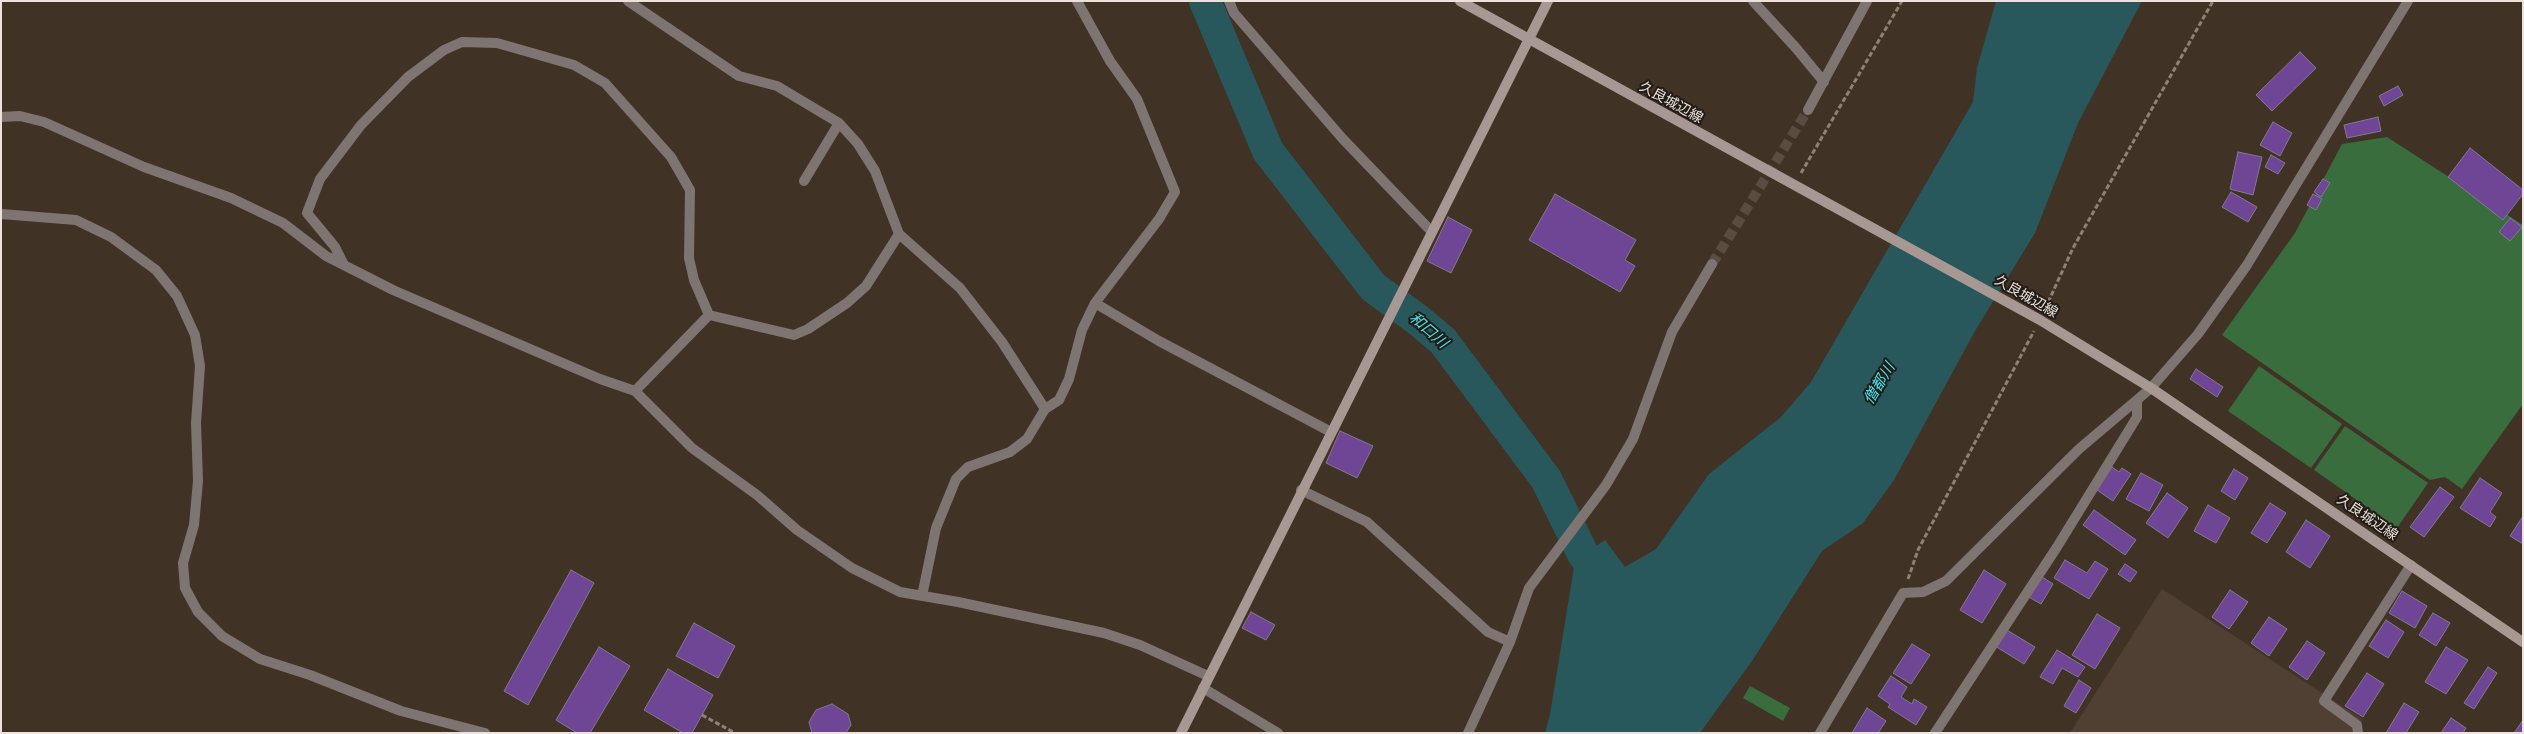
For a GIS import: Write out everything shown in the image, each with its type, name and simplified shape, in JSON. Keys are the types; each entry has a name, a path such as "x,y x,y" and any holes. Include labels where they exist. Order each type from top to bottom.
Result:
{"main road":[{"name":"久良城辺線","path":"1460,1 1793,186 2027,312 2151,388 2523,642"},
{"path":"1181,733 1301,490 1548,1"}],"street":[{"path":"628,1 739,76 777,86 839,123 858,144 875,171 900,234 960,288 1002,342 1046,409"},
{"path":"922,596 936,528 956,479 968,467 1010,452 1027,440 1046,409 1059,400 1069,379 1082,330 1095,303 1159,219 1175,192 1137,99 1110,61 1077,1"},
{"path":"1229,1 1234,13 1342,138 1432,232"},
{"path":"1753,1 1824,82"},
{"path":"1808,110 1867,1"},
{"path":"1820,733 1903,593 1923,592 1946,582 2079,448 2151,388 2198,334 2247,265 2408,1"},
{"path":"344,265 335,247 308,213 320,179 361,125 408,77 444,50 462,42 497,43 574,65 604,84 671,157 690,190 689,258 694,280 709,315"},
{"path":"1,117 20,116 44,122 144,167 231,198 283,223 326,256 393,290 600,379 635,391 692,448 757,494 797,530 852,568 900,592 1104,633 1140,646 1208,676"},
{"path":"804,181 839,123"},
{"path":"1,214 76,220 111,237 156,270 177,296 195,335 200,366 196,423 198,481 194,525 183,563 184,588 198,612 222,636 260,659 310,675 402,711 485,733"},
{"path":"709,315 794,335 847,303 866,286 900,234"},
{"path":"1468,733 1510,642 1529,588 1606,485 1633,440 1672,332 1712,264"},
{"path":"1095,303 1159,341 1331,432"},
{"path":"635,391 709,315"},
{"path":"1935,733 2056,547 2137,417 2138,400"},
{"path":"1301,490 1367,522 1488,632 1510,642"},
{"path":"2358,733 2357,725 2324,701 2412,565"},
{"path":"1203,688 1278,733"}],"path":[{"path":"1793,186 1902,1"},
{"path":"1903,593 1918,550 2040,320 2073,248 2213,1"},
{"path":"702,715 735,733"}],"shaded area":[{"path":"2162,589 2362,719 2361,733 2070,733"}],"green space":[{"path":"2387,137 2523,225 2523,404 2462,489 2445,477 2430,480 2222,335 2295,233 2342,144"},
{"path":"2259,366 2342,424 2311,468 2228,411"},
{"path":"2345,426 2428,483 2397,528 2314,470"},
{"path":"1750,686 1790,708 1783,721 1743,698"}],"water":[{"name":"僧都川","path":"1996,1 2142,1 2078,123 2035,233 1975,331 1894,480 1863,523 1822,551 1752,661 1700,733 1545,733 1550,714 1575,561 1605,540 1625,567 1656,549 1709,474 1781,417 1811,382 1973,102 1977,68"}],"building":[{"path":"2300,52 2316,68 2272,111 2256,95"},
{"path":"2398,86 2403,95 2384,106 2379,96"},
{"path":"2378,117 2381,131 2347,138 2344,125"},
{"path":"2273,122 2292,133 2280,156 2260,145"},
{"path":"2470,148 2523,190 2523,194 2503,220 2448,177"},
{"path":"2238,152 2262,157 2253,195 2230,189"},
{"path":"2271,155 2285,163 2278,174 2265,167"},
{"path":"2323,179 2330,183 2321,197 2314,192"},
{"path":"2231,192 2257,207 2248,222 2222,207"},
{"path":"1555,194 1636,240 1625,260 1635,266 1620,292 1529,240"},
{"path":"2313,194 2322,199 2316,210 2307,205"},
{"path":"1448,217 1472,230 1451,273 1427,261"},
{"path":"2510,218 2522,227 2510,241 2499,232"},
{"path":"2196,369 2223,387 2217,397 2190,379"},
{"path":"1340,431 1373,446 1357,478 1326,463"},
{"path":"2112,467 2119,472 2122,468 2131,474 2113,501 2097,490"},
{"path":"2234,469 2248,478 2235,500 2221,491"},
{"path":"2141,473 2163,485 2149,511 2126,499"},
{"path":"2480,478 2502,493 2490,512 2496,517 2490,527 2460,508"},
{"path":"2440,487 2454,497 2424,537 2410,527"},
{"path":"2167,493 2188,508 2168,538 2146,523"},
{"path":"2270,503 2286,513 2267,543 2251,533"},
{"path":"2208,505 2230,518 2216,543 2194,531"},
{"path":"2094,510 2136,540 2125,555 2083,525"},
{"path":"2523,516 2523,544 2510,536"},
{"path":"2306,520 2330,536 2310,568 2286,552"},
{"path":"2065,560 2087,573 2095,561 2108,569 2089,599 2054,578"},
{"path":"2125,564 2137,572 2130,582 2118,574"},
{"path":"571,570 594,583 528,705 504,691"},
{"path":"1984,570 2006,584 1982,623 1960,610"},
{"path":"2039,575 2053,584 2041,604 2027,596"},
{"path":"2230,590 2248,602 2229,629 2212,617"},
{"path":"2402,591 2427,606 2415,628 2389,613"},
{"path":"1251,612 1275,625 1266,640 1242,628"},
{"path":"2433,613 2450,623 2436,646 2419,635"},
{"path":"2097,614 2120,628 2095,669 2072,655"},
{"path":"2269,617 2287,629 2269,656 2251,643"},
{"path":"2386,620 2404,632 2388,658 2369,646"},
{"path":"694,623 735,646 718,678 676,656"},
{"path":"2005,629 2035,647 2024,664 1995,646"},
{"path":"2307,641 2325,653 2307,680 2289,667"},
{"path":"1912,644 1930,655 1911,684 1893,673"},
{"path":"599,647 630,666 590,733 577,733 556,720"},
{"path":"2446,647 2468,660 2446,694 2425,682"},
{"path":"2057,650 2085,667 2078,677 2062,668 2053,684 2040,677"},
{"path":"2488,667 2497,673 2474,709 2464,703"},
{"path":"668,669 713,695 692,733 683,733 644,710"},
{"path":"2367,673 2384,684 2363,717 2345,706"},
{"path":"1891,676 1907,687 1901,697 1912,704 1914,699 1927,707 1916,725 1888,707 1890,704 1878,696"},
{"path":"2079,680 2091,688 2076,713 2064,706"},
{"path":"2404,703 2419,712 2406,733 2386,733"},
{"path":"832,704 848,714 851,725 846,733 812,733 809,722 816,710"},
{"path":"1867,708 1886,721 1878,733 1852,733"},
{"path":"2451,718 2466,728 2463,733 2441,733"},
{"path":"2523,720 2523,733 2514,733"}],"waterway":[{"name":"和口川","path":"1205,1 1268,151 1373,287 1443,341 1546,479 1583,554 1609,590"}],"tunnel":[{"path":"1712,264 1808,110"}]}
